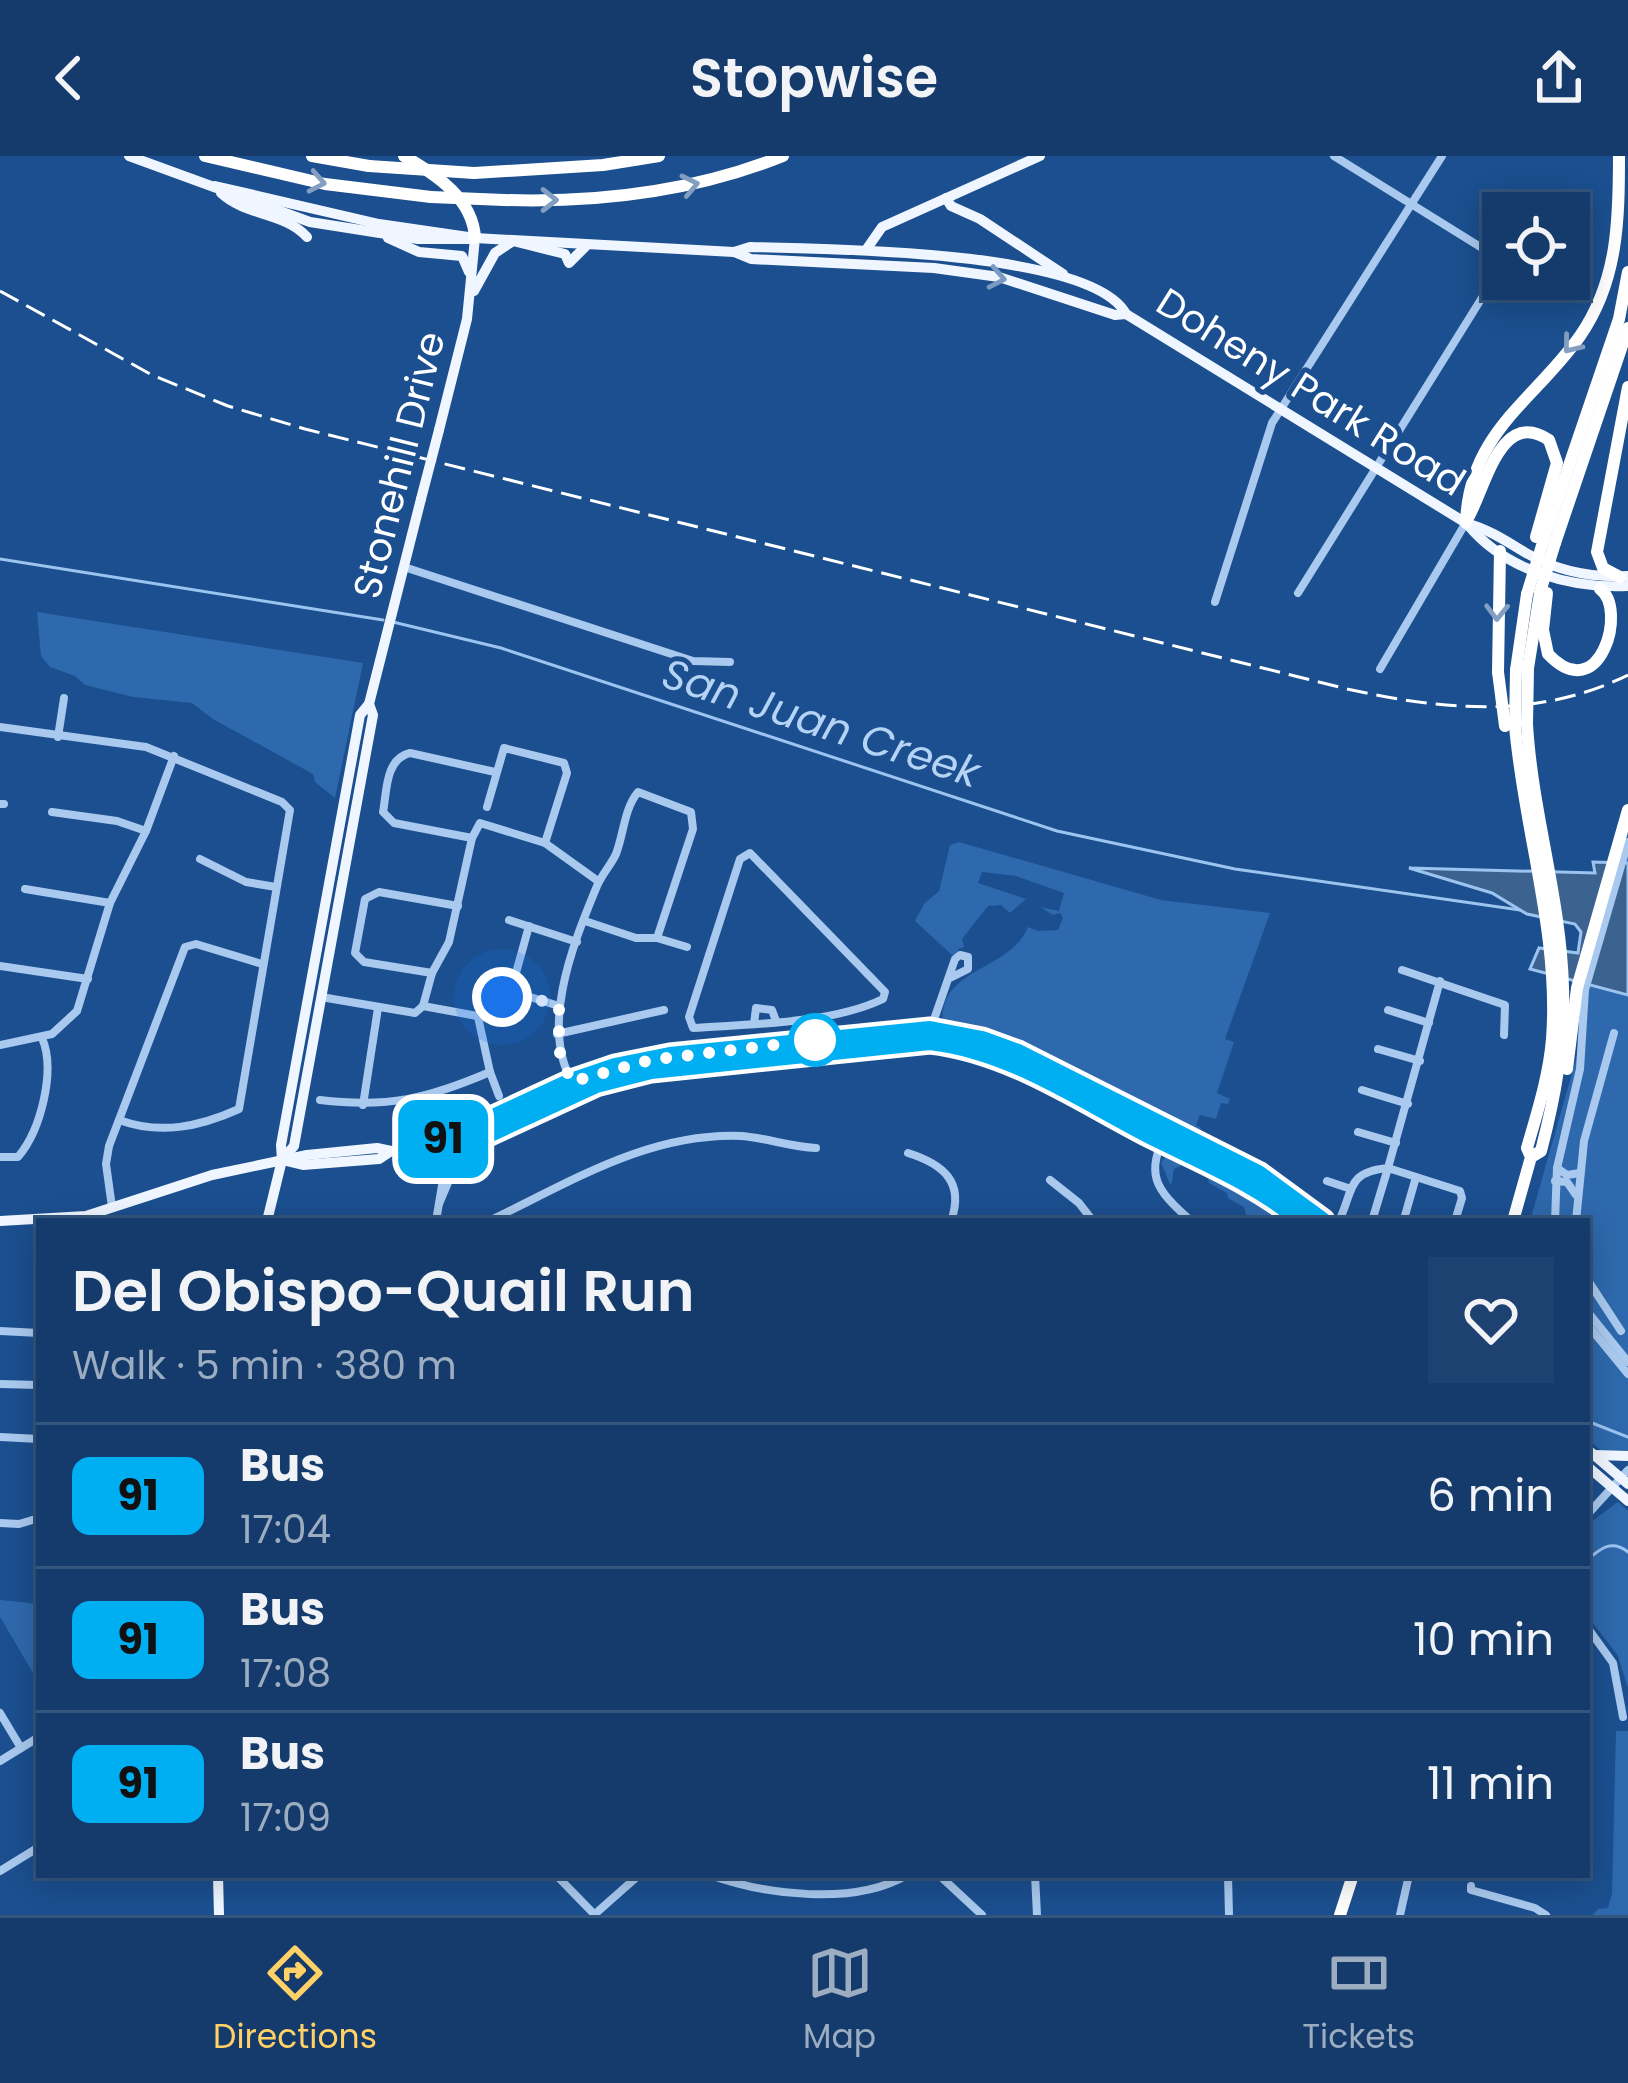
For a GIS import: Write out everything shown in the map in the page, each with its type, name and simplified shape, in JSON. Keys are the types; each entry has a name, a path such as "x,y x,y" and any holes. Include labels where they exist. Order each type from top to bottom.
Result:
{"highway":[{"path":"205,156 325,184 504,200 594,199 664,190 721,178 783,156"},
{"path":"312,156 370,166 474,173 565,169 658,156"},
{"path":"404,156 465,203 474,220 475,238"},
{"path":"1466,523 1466,505 1493,434 1581,334 1601,297 1620,226 1625,157"},
{"path":"1547,542 1619,319 1628,272"},
{"path":"1547,542 1628,328"},
{"path":"1626,580 1603,568 1597,552 1628,387"},
{"path":"1466,523 1505,442 1519,432 1536,432 1550,440 1557,463 1516,725 1531,830 1570,987 1565,1080 1553,1103 1541,1151 1531,1157"},
{"path":"1499,551 1498,672 1516,725 1544,910 1570,987"},
{"path":"1538,593 1548,654 1568,668 1585,669 1605,658 1613,643 1613,597 1600,589"},
{"path":"1514,1218 1549,1062 1570,987 1623,848 1628,810"},
{"path":"1340,1915 1352,1878"}],"main road":[{"path":"129,156 310,222 459,242 475,238 734,252 750,247 866,250"},
{"path":"815,262 823,257 861,256 882,227 1040,156"},
{"path":"215,186 381,230 398,245 419,252 462,256 468,267 470,299"},
{"path":"215,186 234,204 295,226 307,237"},
{"path":"236,189 296,209 310,222"},
{"path":"946,198 951,206 980,219 1078,284"},
{"name":"Stonehill Drive","path":"268,1218 360,716 369,704 439,430 470,299 475,238"},
{"path":"470,299 495,253 514,241"},
{"name":"Doheny Park Road","path":"866,250 970,257 1078,284 1120,303 1126,314 1466,523 1561,568 1626,580"},
{"name":"Doheny Park Road","path":"734,252 751,259 934,268 1000,277 1115,315 1126,314"},
{"name":"Doheny Park Road","path":"1466,523 1499,551 1552,578 1600,589 1626,580"},
{"name":"Stonehill Drive","path":"282,1160 294,1146 373,715 369,704"},
{"path":"310,979 321,997"},
{"path":"70,1218 230,1170 282,1160 377,1148 441,1149 477,1139 575,1087 650,1060 930,1035 982,1040 1018,1053 1265,1193 1297,1218"},
{"path":"1164,1135 1258,1174 1318,1218"},
{"path":"0,1221 36,1220"},
{"path":"1590,1456 1628,1456"},
{"path":"1590,1457 1622,1480 1628,1501"},
{"path":"218,1878 219,1915"}],"street":[{"path":"1334,156 1482,249"},
{"path":"1215,602 1272,424 1442,156"},
{"path":"1298,593 1482,296"},
{"path":"1380,669 1466,523"},
{"path":"404,567 693,661 730,662"},
{"path":"58,737 64,698"},
{"path":"0,727 146,747 282,802 290,810 239,1109 216,1120 164,1130 143,1130 118,1120"},
{"path":"487,807 500,754 509,748 566,766 545,843"},
{"path":"472,838 394,824 383,812 392,764 410,753 495,772"},
{"path":"0,1045 47,1036 76,1011 110,903 146,832 174,757"},
{"path":"575,1087 557,1034 559,1006 598,881 615,857 638,792 691,812 693,830 657,938"},
{"path":"52,812 117,821 146,832"},
{"path":"321,997 416,1013 423,1006 448,942 476,826 485,822 545,843 598,881"},
{"path":"750,853 884,992 883,999 865,1008 754,1024 693,1028 688,1017 740,859 750,853"},
{"path":"200,859 246,882 276,887"},
{"path":"25,889 110,903"},
{"path":"432,974 364,962 355,952 365,898 379,892 458,906"},
{"path":"508,920 578,941"},
{"path":"585,921 636,938 657,938 687,947"},
{"path":"423,1006 478,1017 496,1014 502,997 511,991 529,926"},
{"path":"112,1207 106,1164 118,1120 185,946 196,944 262,964"},
{"path":"0,965 88,979"},
{"path":"1402,970 1504,1005 1504,1035"},
{"path":"930,1035 937,1002 950,978"},
{"path":"1373,1218 1440,981"},
{"path":"1555,1218 1557,1168 1579,1081 1570,987"},
{"path":"511,991 559,1006"},
{"path":"363,1106 378,1008"},
{"path":"754,1024 756,1008 772,1010 768,1051"},
{"path":"557,1034 664,1010"},
{"path":"1388,1010 1429,1023"},
{"path":"478,1017 499,1096"},
{"path":"1576,1218 1588,1123 1614,1033"},
{"path":"0,1157 18,1157 27,1147 51,1073 47,1036"},
{"path":"1378,1049 1420,1061"},
{"path":"320,1100 363,1106 433,1096 490,1072"},
{"path":"1362,1090 1408,1104"},
{"path":"1358,1132 1396,1143"},
{"path":"1164,1135 1152,1170 1171,1202 1188,1218"},
{"path":"496,1218 656,1144 740,1136 816,1148"},
{"path":"437,1218 453,1171 441,1149"},
{"path":"908,1153 944,1168 955,1187 952,1218"},
{"path":"1340,1218 1364,1171 1388,1168 1460,1191 1456,1218"},
{"path":"1557,1168 1567,1175 1580,1173"},
{"path":"1404,1218 1416,1177"},
{"path":"1050,1180 1091,1218"},
{"path":"1327,1181 1351,1189"},
{"path":"1555,1181 1568,1182 1577,1198"},
{"path":"1590,1284 1621,1331"},
{"path":"1590,1322 1628,1368"},
{"path":"1590,1322 1628,1368"},
{"path":"0,1331 36,1333"},
{"path":"0,1384 36,1385"},
{"path":"0,1437 36,1439"},
{"path":"1590,1512 1622,1480"},
{"path":"0,1523 36,1519"},
{"path":"1590,1631 1613,1664 1623,1717"},
{"path":"0,1713 21,1748"},
{"path":"0,1761 36,1739"},
{"path":"0,1871 36,1849"},
{"path":"559,1878 595,1914 636,1878"},
{"path":"718,1878 818,1894 887,1887 902,1878"},
{"path":"942,1878 982,1915"},
{"path":"1035,1878 1037,1915"},
{"path":"1228,1878 1229,1915"},
{"path":"1400,1915 1408,1878"},
{"path":"1472,1886 1471,1890 1546,1915"}],"shaded area":[{"path":"37,612 363,663 335,798 315,782 313,774 192,703 133,697 85,685 50,667 41,656"},
{"path":"1628,827 1628,1455 1607,1456 1590,1441 1590,1218 1531,1218 1578,1052 1581,991"},
{"path":"959,842 1161,900 1270,913 1225,1039 1234,1042 1217,1093 1230,1099 1228,1104 1221,1103 1216,1119 1200,1115 1196,1125 1200,1133 1012,1040 960,1025 950,1030 943,1026 944,1007 962,981 1006,953 1028,927 1058,930 1063,918 1040,907 1059,911 1064,893 1016,876 982,872 978,883 1026,899 1010,913 1001,905 988,906 962,939 964,947 952,955 915,921 939,891 950,845"},
{"path":"1593,862 1628,863 1628,995 1530,969 1539,948 1578,953 1581,932 1575,924 1527,914 1492,893 1409,868 1595,873"},
{"path":"1173,1155 1282,1218 1250,1218 1244,1207 1209,1183 1207,1176 1183,1165 1174,1169 1171,1186 1161,1163"},
{"path":"1618,1502 1628,1511 1628,1688 1618,1656 1590,1619 1590,1523"},
{"path":"0,1600 36,1604 36,1678 0,1617"},
{"path":"1616,1731 1628,1731 1628,1915 1593,1915 1608,1908 1612,1894"}],"waterway":[{"name":"San Juan Creek","path":"0,559 383,620"},
{"name":"San Juan Creek","path":"393,622 501,648 1057,831 1235,869 1520,910"},
{"path":"1590,1422 1628,1437"},
{"path":"1590,1558 1612,1546 1628,1552"}],"railway":[{"path":"0,291 152,375 228,406 305,429 1347,689 1418,702 1489,707 1559,699 1628,675"}],"bus line":[{"name":"91","path":"1298,1218 1253,1186 1005,1060 930,1041 651,1070 596,1084 477,1139 443,1149 433,1146 571,1082 615,1067 670,1056 930,1030 962,1034 1018,1053 1258,1174 1318,1218"}],"route":[{"path":"502,997 511,991 559,1006 559,1050 571,1082 670,1056 815,1040"}]}
